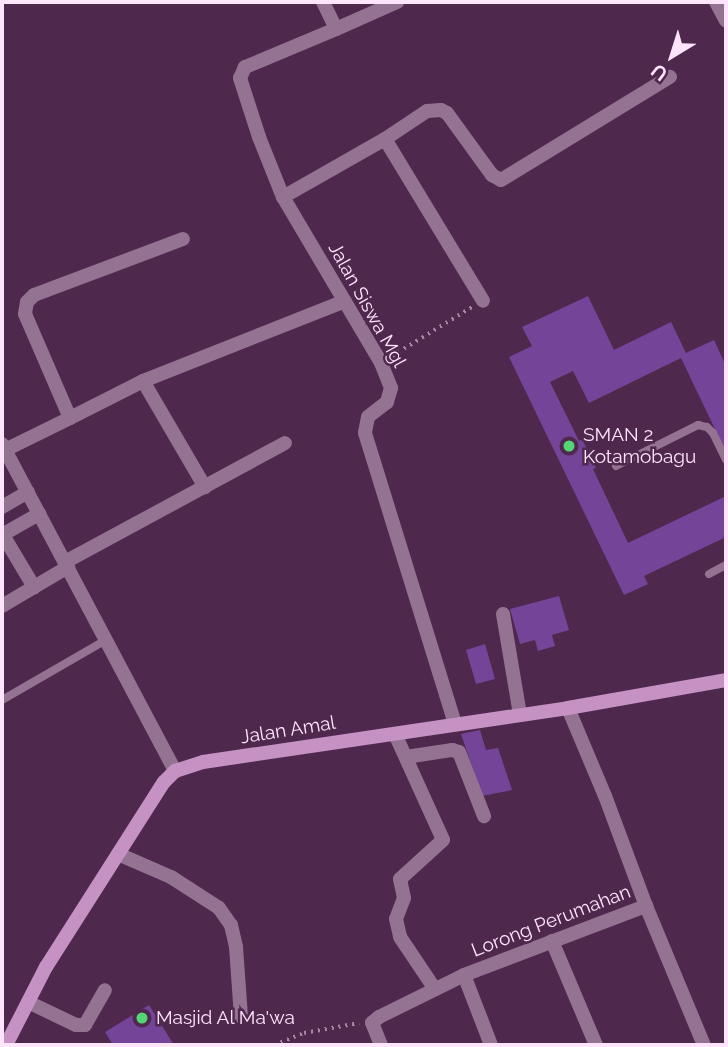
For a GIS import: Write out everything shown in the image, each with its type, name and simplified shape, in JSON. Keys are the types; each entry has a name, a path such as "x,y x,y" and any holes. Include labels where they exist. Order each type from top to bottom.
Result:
{"street":[{"path":"323,2 336,29 397,2"},
{"path":"716,2 726,21"},
{"name":"Jalan Siswa Mgl","path":"336,29 245,67 241,74 259,137 283,197 381,363 390,396 368,417 365,433 455,724"},
{"path":"283,197 385,139 427,111 441,110 447,113 492,174 501,180 670,77"},
{"path":"385,139 483,301"},
{"path":"69,418 25,314 27,302 34,295 183,239"},
{"path":"6,1045 8,1027 28,1002 50,961 164,782 175,771 4,447 143,381 345,301"},
{"path":"143,381 205,487"},
{"path":"2,606 66,565 285,443"},
{"path":"2,507 28,492"},
{"path":"34,587 2,535 39,514"},
{"path":"503,614 520,715"},
{"name":"Jalan Amal","path":"175,771 204,762 568,708 726,680"},
{"name":"Lorong Perumahan","path":"374,1021 464,975 646,906 605,796 568,708"},
{"path":"395,734 443,840 400,879 404,898 396,928 435,989"},
{"path":"406,757 452,750 459,752 484,816"},
{"path":"118,854 171,877 219,908 231,925 236,947 241,1017"},
{"path":"646,906 704,1045"},
{"path":"552,941 596,1045"},
{"path":"464,975 491,1045"},
{"path":"28,1002 76,1025 85,1024 105,990"},
{"path":"374,1021 373,1026 381,1045"}],"lane":[{"path":"616,466 698,425 707,427 713,433 726,460"},
{"path":"709,574 726,565"},
{"path":"2,699 106,640"}],"path":[{"path":"381,363 483,301"},
{"path":"274,1045 304,1033 374,1021"}],"building":[{"name":"SMAN 2 Kotamobagu","path":"588,296 614,350 671,322 686,353 714,340 726,366 726,452 681,358 589,403 573,371 550,382 579,441 582,439 628,543 726,496 726,537 644,576 648,584 624,595 509,357 532,346 522,327"},
{"path":"559,596 569,630 552,635 555,646 538,651 535,640 520,644 510,609"},
{"path":"485,644 495,679 476,684 466,650"},
{"path":"480,730 486,750 498,748 512,790 482,796 461,734"},
{"name":"Masjid Al Ma'wa","path":"149,1005 174,1045 113,1045 105,1032"}],"place":[{"name":"SMAN 2 Kotamobagu","path":"569,446"},
{"name":"Masjid Al Ma'wa","path":"142,1018"}]}
